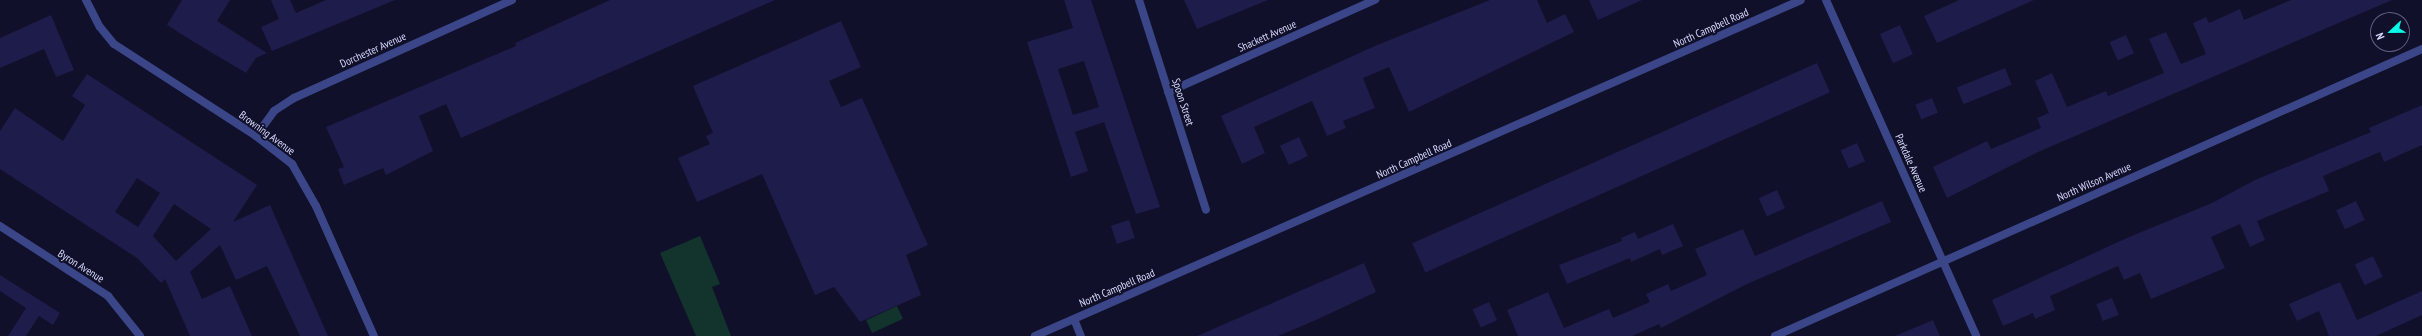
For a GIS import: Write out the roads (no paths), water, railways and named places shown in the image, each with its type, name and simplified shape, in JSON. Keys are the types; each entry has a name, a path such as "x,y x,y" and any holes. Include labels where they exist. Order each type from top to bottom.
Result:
{"street":[{"name":"Browning Avenue","path":"86,0 100,27 114,44 279,152 299,174 374,336"},
{"name":"Dorchester Avenue","path":"256,136 274,111 289,100 512,0"},
{"name":"Spoon Street","path":"1139,0 1206,210"},
{"name":"Shackett Avenue","path":"1168,92 1375,0"},
{"name":"North Campbell Road","path":"1035,336 1801,0"},
{"name":"Parkdale Avenue","path":"1826,0 1976,336"},
{"name":"North Wilson Avenue","path":"1775,336 2422,48"},
{"name":"Byron Avenue","path":"0,226 108,296 140,336"},
{"path":"1074,319 1081,336"}]}
